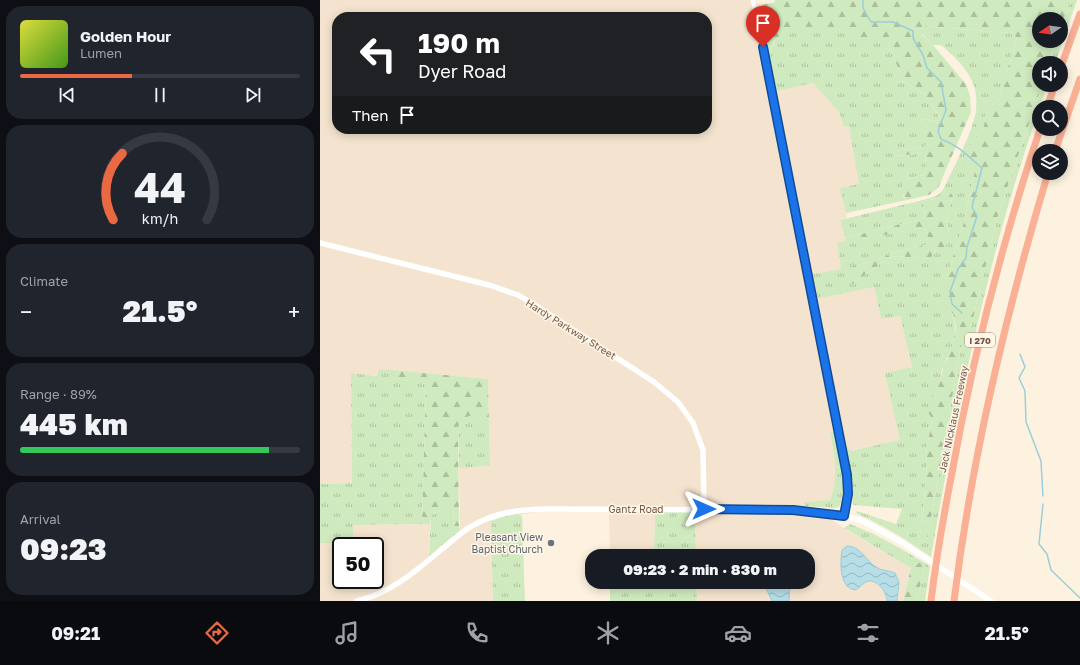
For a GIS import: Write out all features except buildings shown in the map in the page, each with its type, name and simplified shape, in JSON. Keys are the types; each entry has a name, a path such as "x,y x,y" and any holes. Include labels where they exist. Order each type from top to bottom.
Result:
{"highway":[{"path":"1065,56 1080,14"},
{"path":"1057,144 1080,79"},
{"path":"1073,96 1080,86"},
{"name":"Jack Nicklaus Freeway","path":"931,601 946,502 969,386 999,265 1038,136"},
{"name":"I 270","path":"954,601 968,509 990,391 1020,270 1046,180"}],"main road":[{"name":"Hardy Parkway Street","path":"320,243 489,285 518,296 535,304 654,382 683,408 693,424 698,436 704,459 704,509"},
{"name":"Gantz Road","path":"356,601 375,596 409,577 464,531 479,522 504,513 546,508 793,510 855,518 867,523 918,553 991,601"}],"street":[{"path":"753,0 847,475 848,494 844,516"}],"shaded area":[{"path":"320,0 756,0 774,92 813,83 839,112 844,127 849,126 860,184 841,188 847,218 840,220 846,242 837,244 841,269 815,298 874,287 881,319 900,315 912,367 886,374 901,440 850,451 842,434 834,431 830,432 836,468 835,488 830,500 806,502 805,506 814,515 831,519 848,531 911,568 903,601 697,601 696,589 815,589 815,549 696,549 695,513 655,512 654,549 610,549 609,512 540,512 491,520 493,601 320,601 320,543 332,543 332,589 384,589 384,537 354,537 353,525 430,524 429,556 460,531 459,468 490,466 488,379 379,369 378,376 351,373 352,483 320,484"}],"green space":[{"path":"775,0 1070,0 1066,12 1032,12 1032,48 1054,48 1051,56 1032,56 1032,92 1040,92 1037,100 1032,100 1032,115 998,215 968,339 962,341 927,541 922,543 919,539 922,525 927,463 926,453 932,419 928,412 930,399 938,388 956,328 953,314 947,309 944,300 945,280 962,230 975,171 962,161 967,150 984,126 986,110 998,100 1017,38 1011,33 925,26 921,29 921,34 933,45 966,84 970,96 971,112 938,188 929,195 907,200 902,187 905,179 923,175 926,169 925,153 895,156 894,151 924,147 927,144 927,138 920,122 923,119 938,121 940,117 926,96 903,81 888,42 865,42 834,27 805,27 781,35 774,41 768,57 757,9 762,5 775,2"},
{"path":"1070,0 1077,0 1068,26 1068,12 1066,12"},
{"path":"925,26 1011,33 1017,38 998,100 986,110 984,126 967,150 975,171 962,230 945,280 947,308 952,314 955,328 953,343 941,373 938,388 930,399 932,419 926,453 927,463 922,525 919,539 927,541 962,341 968,339 998,215 1032,115 1032,131 999,239 975,334 944,482 931,557 895,533 856,513 857,511 896,524 902,509 853,505 852,488 842,434 850,451 900,440 885,373 912,367 900,316 881,319 874,287 815,299 809,275 841,269 837,243 923,228 927,231 928,241 926,245 896,252 874,261 853,266 855,276 852,284 888,258 896,256 930,259 949,232 946,219 953,196 923,202 925,215 922,219 845,238 840,220 936,196 943,190 965,145 976,113 974,86 968,74 956,58 941,45 933,45 921,33 921,29"},
{"path":"805,27 834,27 865,41 888,42 903,81 926,96 940,118 938,121 923,119 920,122 927,138 927,144 924,147 894,151 896,156 925,153 926,169 923,175 905,179 903,196 907,200 846,213 840,188 859,184 849,126 844,127 839,112 813,83 774,92 768,57 773,45 779,36 792,30"},
{"path":"1054,48 1060,48 1057,56 1051,56"},
{"path":"1040,92 1045,92 1042,100 1037,100"},
{"path":"947,189 953,196 946,219 949,232 946,247 936,250 930,259 896,256 888,258 852,284 850,283 855,276 852,270 853,266 874,261 896,252 926,245 928,241 927,231 923,228 846,242 845,238 922,219 925,215 923,202 937,198"},
{"path":"379,369 392,370 392,378 426,384 422,524 353,525 354,537 332,537 332,543 320,543 320,484 352,483 351,373 377,376"},
{"path":"392,370 488,379 489,423 486,423 478,417 471,416 465,419 458,427 459,526 454,526 453,509 444,508 431,515 430,524 422,524 426,384 392,378"},
{"path":"472,415 477,416 486,423 489,423 490,466 459,468 458,427 465,418"},
{"path":"834,431 843,480 842,499 839,507 805,506 805,502 830,500 835,483 835,466 830,432"},
{"path":"444,508 453,508 454,526 459,526 460,531 429,556 431,515"},
{"path":"655,512 695,512 696,549 654,549"},
{"path":"518,514 522,516 525,601 493,601 491,521"},
{"path":"850,524 879,537 925,563 919,563 911,568 844,528"},
{"path":"919,563 925,563 917,601 903,601 911,568"},
{"path":"925,563 930,566 925,601 917,601"},
{"path":"610,589 696,589 697,601 610,601"}],"water":[{"path":"847,546 856,548 878,568 895,573 899,582 897,601 887,601 887,597 883,590 877,583 874,582 866,582 856,590 846,585 842,574 841,561 842,550"},
{"path":"766,589 790,589 789,601 772,601"}],"waterway":[{"path":"863,0 863,8 871,22 893,22 913,31 913,38 923,55 927,68 941,82 946,110 938,131 941,139 958,148 982,168 972,207 977,216 967,247 966,258 958,269 950,292 952,304 962,313"},
{"path":"1020,354 1025,367 1019,378 1025,391 1026,422 1041,461 1043,496"},
{"path":"1043,504 1039,544 1047,554 1051,570 1080,598"}],"place":[{"name":"Pleasant View Baptist Church","path":"551,543"}],"route":[{"path":"704,509 793,510 833,513 844,516 848,494 847,475 763,47"}]}
